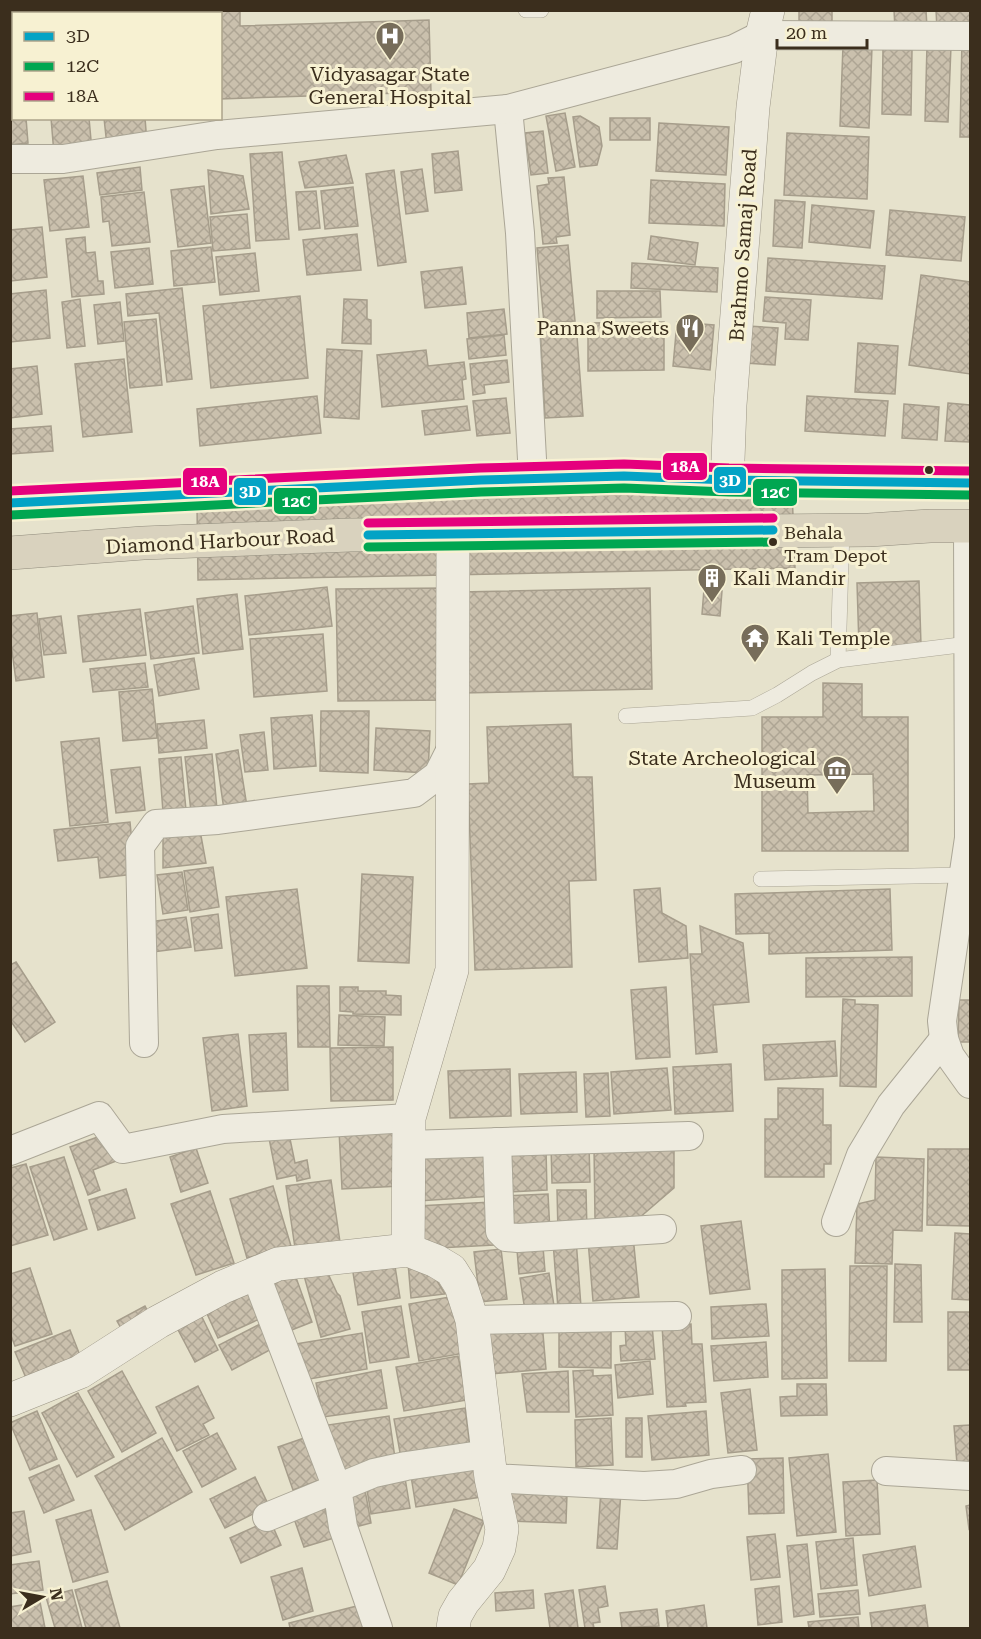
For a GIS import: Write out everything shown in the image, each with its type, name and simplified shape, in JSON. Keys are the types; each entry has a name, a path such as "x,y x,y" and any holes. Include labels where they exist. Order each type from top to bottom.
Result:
{"highway":[{"path":"10,503 533,478 624,476 729,480 970,483"},
{"name":"Diamond Harbour Road","path":"10,553 142,543 350,535 869,530 969,526"}],"street":[{"path":"10,159 63,159 217,135 508,109 734,49 765,23 970,36"},
{"name":"Brahmo Samaj Road","path":"729,480 730,405 753,107 765,23"},
{"path":"508,109 520,233 533,478"},
{"path":"969,526 970,838 942,1021 944,1039 950,1056 970,1084"},
{"path":"408,1250 409,1131 452,970 453,535"},
{"path":"144,1043 140,846 156,824 218,820 414,793 438,775 452,747"},
{"path":"836,1222 861,1155 891,1106 944,1039"},
{"path":"10,1151 99,1116 123,1149 223,1129 409,1131 497,1142 689,1136"},
{"path":"497,1142 500,1231 506,1237 662,1229"},
{"path":"10,1400 80,1372 158,1322 223,1287 278,1264 408,1250 436,1261 451,1270 461,1286 472,1320 489,1466 502,1529 499,1548 489,1569 463,1602 455,1616 453,1629"},
{"path":"255,1274 337,1488 343,1527 378,1629"},
{"path":"472,1320 677,1316"},
{"path":"267,1517 374,1473 406,1466 489,1466 644,1486 676,1484 711,1474 742,1470"},
{"path":"886,1472 970,1476"}],"lane":[{"path":"526,10 541,10"},
{"path":"838,660 842,529"},
{"path":"626,716 752,708 838,660 968,644"},
{"path":"761,879 964,875"}],"building":[{"path":"10,10 16,10 12,12 12,60 10,60"},
{"path":"21,10 93,10 93,12 21,12"},
{"path":"240,10 240,26 429,20 431,92 222,99 222,12 135,12"},
{"path":"799,10 832,10 832,22 799,21"},
{"path":"894,10 926,10 927,28 895,29"},
{"path":"936,10 970,10 970,28 937,29"},
{"path":"962,39 970,40 970,137 960,137"},
{"path":"843,45 872,47 869,128 840,126"},
{"path":"927,45 951,46 948,122 925,121"},
{"path":"883,49 912,50 911,115 882,114"},
{"path":"10,73 12,73 12,120 26,120 28,143 10,145"},
{"path":"565,113 575,167 556,171 546,116"},
{"path":"580,116 599,127 602,146 597,165 580,167 573,117"},
{"path":"610,118 650,118 650,140 610,140"},
{"path":"51,120 89,120 92,151 54,154"},
{"path":"104,120 145,120 147,143 107,146"},
{"path":"659,123 729,127 726,175 656,171"},
{"path":"543,131 548,173 531,175 525,133"},
{"path":"787,133 869,137 867,199 784,195"},
{"path":"458,151 462,190 435,193 432,154"},
{"path":"282,152 289,239 256,241 250,154"},
{"path":"346,155 353,183 305,188 299,162"},
{"path":"140,167 142,190 100,195 97,173"},
{"path":"422,169 428,211 406,214 401,172"},
{"path":"208,170 243,176 249,209 211,214"},
{"path":"394,170 406,262 378,266 366,174"},
{"path":"83,176 89,227 50,231 44,180"},
{"path":"564,177 570,235 556,237 557,243 543,244 537,186 549,184 548,178"},
{"path":"651,180 725,184 724,226 649,223"},
{"path":"204,186 211,243 178,247 171,190"},
{"path":"353,187 358,226 325,229 321,191"},
{"path":"316,191 320,228 299,230 296,192"},
{"path":"144,192 150,242 112,246 109,221 103,222 101,197"},
{"path":"775,200 805,202 802,248 773,246"},
{"path":"812,205 874,211 870,248 809,242"},
{"path":"890,210 965,217 961,261 886,255"},
{"path":"247,214 250,248 213,251 210,217"},
{"path":"42,227 47,277 11,281 10,230"},
{"path":"357,234 361,270 307,275 303,240"},
{"path":"651,236 698,243 695,265 648,259"},
{"path":"85,237 86,253 95,252 98,281 103,281 104,294 72,297 66,239"},
{"path":"568,245 575,321 544,323 537,248"},
{"path":"211,247 215,282 174,286 171,251"},
{"path":"149,248 153,284 115,288 111,252"},
{"path":"255,253 259,291 220,295 216,257"},
{"path":"768,258 885,266 882,299 766,291"},
{"path":"632,263 718,268 717,292 631,288"},
{"path":"462,267 466,304 425,308 421,272"},
{"path":"921,275 970,282 970,374 909,365"},
{"path":"182,288 192,379 167,382 159,313 128,316 126,294"},
{"path":"46,290 50,338 10,342 10,294"},
{"path":"597,291 660,291 661,317 597,318"},
{"path":"300,296 308,378 211,388 203,306"},
{"path":"765,297 811,300 808,340 785,339 786,323 763,321"},
{"path":"80,299 85,346 67,348 62,302"},
{"path":"344,299 367,300 367,319 371,320 371,344 342,343"},
{"path":"120,302 124,341 98,344 94,305"},
{"path":"504,309 507,334 469,338 467,313"},
{"path":"156,319 162,385 130,388 124,322"},
{"path":"664,322 664,370 588,371 588,323"},
{"path":"677,322 714,325 710,370 673,366"},
{"path":"576,323 583,416 545,418 540,326"},
{"path":"748,326 778,328 775,365 745,363"},
{"path":"504,335 506,355 469,359 467,339"},
{"path":"858,343 898,346 895,394 855,392"},
{"path":"327,349 362,351 359,419 324,417"},
{"path":"426,350 428,366 464,362 466,379 462,380 464,399 382,407 377,355"},
{"path":"124,359 132,432 83,437 75,364"},
{"path":"507,360 509,382 484,385 485,393 473,395 470,364"},
{"path":"37,366 42,414 10,418 10,369"},
{"path":"317,396 321,433 200,446 197,409"},
{"path":"807,396 888,401 885,436 805,431"},
{"path":"506,398 510,433 477,436 473,401"},
{"path":"948,403 970,405 970,442 945,441"},
{"path":"904,404 939,407 937,440 902,438"},
{"path":"467,406 470,430 425,435 422,411"},
{"path":"51,426 53,451 10,454 10,429"},
{"path":"792,490 795,568 198,580 197,506"},
{"path":"919,581 921,645 859,647 857,583"},
{"path":"327,587 332,626 249,635 245,596"},
{"path":"447,588 449,700 338,701 336,589"},
{"path":"650,588 652,689 462,693 460,592"},
{"name":"Kali Mandir","path":"704,589 722,591 720,616 702,614"},
{"path":"237,594 243,649 203,654 197,599"},
{"path":"193,606 199,653 151,659 145,613"},
{"path":"140,609 146,655 83,662 78,616"},
{"path":"37,613 44,677 16,681 10,636 10,616"},
{"path":"61,616 66,653 44,655 39,619"},
{"path":"323,634 327,691 254,697 250,639"},
{"path":"194,658 199,689 159,696 154,665"},
{"path":"145,663 148,687 93,692 90,669"},
{"path":"823,683 862,684 862,717 908,717 908,851 762,851 762,717 823,717","holes":["873,774 874,811 808,813 807,775"]},
{"path":"152,689 157,738 123,741 119,692"},
{"path":"321,711 369,711 368,773 320,771"},
{"path":"312,715 316,766 274,769 271,718"},
{"path":"204,720 207,748 159,753 157,724"},
{"path":"571,724 573,777 592,777 596,880 569,881 572,967 475,970 468,784 489,783 487,727"},
{"path":"376,728 430,731 428,773 374,770"},
{"path":"264,732 268,770 245,772 240,735"},
{"path":"99,738 108,822 70,826 61,742"},
{"path":"238,750 248,813 225,817 216,754"},
{"path":"212,754 217,809 191,812 185,757"},
{"path":"181,757 186,810 163,812 159,759"},
{"path":"140,767 145,810 116,813 111,770"},
{"path":"130,822 135,874 100,878 98,857 58,861 54,830"},
{"path":"199,825 206,863 163,868 163,829"},
{"path":"213,867 219,907 190,912 184,871"},
{"path":"182,872 188,910 163,914 157,875"},
{"path":"362,874 413,877 409,963 358,961"},
{"path":"660,888 662,913 686,926 688,958 639,962 634,890"},
{"path":"297,889 307,968 235,976 226,897"},
{"path":"890,889 892,950 769,954 769,933 736,934 735,894"},
{"path":"218,914 222,948 195,951 191,918"},
{"path":"186,917 191,947 153,952 149,922"},
{"path":"700,926 743,943 749,1002 713,1005 717,1052 696,1054 690,954 702,954"},
{"path":"912,957 912,996 806,997 806,958"},
{"path":"16,962 55,1022 25,1042 10,1020 10,965"},
{"path":"297,986 329,986 330,1047 298,1047"},
{"path":"340,987 358,987 358,991 386,991 386,995 401,996 401,1015 353,1014 353,1012 340,1011"},
{"path":"666,987 670,1057 636,1059 631,990"},
{"path":"843,999 855,1000 855,1004 878,1005 876,1087 840,1086"},
{"path":"959,1000 970,1000 970,1042 958,1042"},
{"path":"339,1015 385,1017 384,1046 338,1045"},
{"path":"286,1033 288,1090 253,1092 249,1035"},
{"path":"238,1034 247,1106 212,1111 203,1038"},
{"path":"835,1041 837,1076 765,1080 763,1045"},
{"path":"393,1047 393,1100 331,1101 330,1048"},
{"path":"731,1064 733,1111 675,1114 673,1067"},
{"path":"667,1068 671,1110 614,1114 611,1072"},
{"path":"510,1069 511,1116 450,1118 448,1071"},
{"path":"576,1072 577,1112 521,1114 519,1074"},
{"path":"608,1073 610,1116 586,1117 584,1074"},
{"path":"778,1088 823,1089 823,1125 831,1125 831,1164 824,1164 824,1177 765,1177 765,1119 778,1119"},
{"path":"398,1128 401,1186 342,1189 339,1130"},
{"path":"106,1134 116,1161 93,1170 100,1190 88,1195 70,1147"},
{"path":"289,1134 295,1163 307,1160 310,1178 297,1181 296,1175 277,1179 269,1138"},
{"path":"589,1145 590,1182 552,1183 551,1146"},
{"path":"594,1147 674,1147 674,1188 639,1218 595,1219"},
{"path":"196,1148 208,1183 181,1192 170,1157"},
{"path":"490,1148 493,1196 418,1201 415,1152"},
{"path":"928,1149 970,1149 970,1226 927,1225"},
{"path":"546,1150 547,1190 509,1192 508,1152"},
{"path":"64,1157 87,1229 54,1240 30,1167"},
{"path":"876,1157 924,1159 922,1231 893,1230 892,1264 855,1263 857,1204 875,1200"},
{"path":"26,1164 48,1235 10,1246 10,1168"},
{"path":"331,1180 340,1242 295,1248 286,1186"},
{"path":"273,1186 291,1246 247,1258 230,1199"},
{"path":"126,1189 135,1218 98,1230 89,1200"},
{"path":"557,1190 586,1190 587,1231 558,1232"},
{"path":"210,1191 234,1263 196,1275 171,1204"},
{"path":"548,1194 550,1232 505,1233 504,1196"},
{"path":"492,1202 494,1245 419,1249 417,1206"},
{"path":"741,1221 750,1289 710,1294 701,1226"},
{"path":"955,1233 970,1234 970,1300 952,1299"},
{"path":"633,1236 639,1297 593,1301 588,1240"},
{"path":"576,1239 581,1307 558,1309 553,1241"},
{"path":"543,1247 545,1271 519,1274 517,1250"},
{"path":"501,1249 507,1299 480,1302 474,1252"},
{"path":"394,1260 400,1298 358,1305 352,1266"},
{"path":"408,1263 431,1271 445,1294 411,1298"},
{"path":"895,1264 921,1265 922,1322 894,1322"},
{"path":"324,1265 340,1296 350,1329 321,1337 303,1272"},
{"path":"850,1266 887,1266 886,1361 849,1361"},
{"path":"30,1268 52,1334 15,1346 10,1333 10,1274"},
{"path":"825,1269 827,1378 782,1379 782,1270"},
{"path":"294,1272 312,1322 284,1333 265,1282"},
{"path":"549,1273 554,1306 525,1311 520,1278"},
{"path":"251,1284 266,1316 218,1338 204,1307"},
{"path":"455,1296 465,1353 419,1361 409,1304"},
{"path":"766,1304 769,1336 712,1339 711,1307"},
{"path":"145,1306 154,1323 126,1337 117,1321"},
{"path":"401,1306 409,1357 370,1363 362,1312"},
{"path":"199,1311 218,1350 195,1362 175,1324"},
{"path":"948,1312 970,1312 970,1370 948,1370"},
{"path":"266,1321 279,1345 232,1370 219,1345"},
{"path":"542,1322 546,1369 491,1374 488,1327"},
{"path":"559,1324 611,1325 611,1368 559,1367"},
{"path":"691,1324 692,1344 702,1344 706,1402 667,1407 662,1325"},
{"path":"652,1325 655,1359 621,1361 620,1346 626,1345 625,1327"},
{"path":"70,1330 83,1363 29,1385 15,1352"},
{"path":"362,1333 367,1369 304,1380 289,1345"},
{"path":"766,1342 768,1377 714,1381 711,1346"},
{"path":"458,1356 467,1400 404,1411 396,1367"},
{"path":"650,1361 653,1394 618,1398 615,1365"},
{"path":"381,1370 387,1408 323,1417 316,1383"},
{"path":"593,1370 593,1376 611,1375 613,1415 576,1417 573,1371"},
{"path":"122,1371 156,1433 122,1452 88,1391"},
{"path":"568,1371 569,1412 527,1412 522,1374"},
{"path":"797,1384 826,1384 827,1415 781,1416 780,1397 797,1396"},
{"path":"198,1386 214,1418 203,1424 209,1435 177,1451 156,1407"},
{"path":"750,1389 757,1450 728,1453 721,1393"},
{"path":"78,1393 114,1457 77,1477 42,1413"},
{"path":"465,1408 470,1447 401,1458 394,1419"},
{"path":"37,1411 57,1459 30,1470 10,1423"},
{"path":"706,1411 709,1455 652,1460 648,1416"},
{"path":"389,1416 396,1465 340,1473 321,1426"},
{"path":"611,1418 613,1465 576,1467 575,1420"},
{"path":"626,1418 642,1418 642,1457 626,1457"},
{"path":"970,1425 970,1463 957,1464 954,1426"},
{"path":"217,1433 236,1469 202,1487 183,1451"},
{"path":"310,1436 325,1478 293,1490 278,1447"},
{"path":"162,1438 192,1492 125,1530 95,1476"},
{"path":"828,1454 836,1532 797,1536 789,1458"},
{"path":"783,1458 784,1513 749,1514 747,1459"},
{"path":"475,1460 481,1497 416,1507 410,1470"},
{"path":"59,1465 74,1500 44,1513 29,1478"},
{"path":"404,1472 410,1508 371,1514 365,1478"},
{"path":"255,1477 269,1506 225,1528 210,1499"},
{"path":"877,1480 880,1534 846,1536 843,1482"},
{"path":"506,1485 567,1494 566,1523 505,1521"},
{"path":"601,1489 621,1491 617,1549 597,1548"},
{"path":"365,1490 371,1523 355,1527 346,1493"},
{"path":"323,1503 334,1538 304,1547 292,1513"},
{"path":"970,1505 970,1528 969,1529 966,1506"},
{"path":"454,1509 484,1521 458,1585 429,1573"},
{"path":"91,1510 108,1572 73,1582 56,1520"},
{"path":"24,1511 31,1552 10,1556 10,1513"},
{"path":"270,1520 281,1545 241,1563 230,1538"},
{"path":"775,1534 780,1577 751,1580 747,1537"},
{"path":"853,1538 857,1585 821,1589 816,1542"},
{"path":"807,1544 814,1614 794,1617 787,1546"},
{"path":"915,1546 921,1587 869,1596 863,1555"},
{"path":"39,1561 43,1590 10,1594 10,1565"},
{"path":"302,1568 313,1611 283,1620 271,1577"},
{"path":"107,1581 120,1628 86,1628 75,1590"},
{"path":"605,1586 608,1606 598,1608 600,1622 593,1623 594,1628 585,1628 579,1590"},
{"path":"779,1586 782,1622 758,1625 755,1589"},
{"path":"72,1590 82,1628 55,1628 46,1597"},
{"path":"533,1590 534,1608 496,1611 495,1593"},
{"path":"573,1590 578,1628 550,1628 545,1594"},
{"path":"858,1590 860,1614 820,1617 818,1594"},
{"path":"40,1602 45,1628 10,1628 10,1607"},
{"path":"704,1605 707,1628 668,1628 666,1611"},
{"path":"925,1605 928,1628 872,1628 870,1613"},
{"path":"357,1606 363,1628 290,1628 289,1623"},
{"path":"657,1609 659,1626 622,1628 620,1613"},
{"path":"858,1617 859,1628 809,1628 808,1622"}],"transit line":[{"name":"18A","path":"10,491 480,468 624,464 729,468 970,471"},
{"name":"3D","path":"10,503 481,480 624,476 729,480 970,483"},
{"name":"12C","path":"11,515 481,492 624,488 729,492 970,495"},
{"name":"18A","path":"368,523 773,518"},
{"name":"3D","path":"368,535 773,530"},
{"name":"12C","path":"368,547 773,542"}],"place":[{"name":"Vidyasagar State General Hospital","path":"390,62"},
{"name":"Panna Sweets","path":"690,354"},
{"name":"Behala Tram Depot","path":"773,542"},
{"name":"Kali Mandir","path":"712,604"},
{"name":"Kali Temple","path":"755,664"},
{"name":"State Archeological Museum","path":"837,796"}]}
